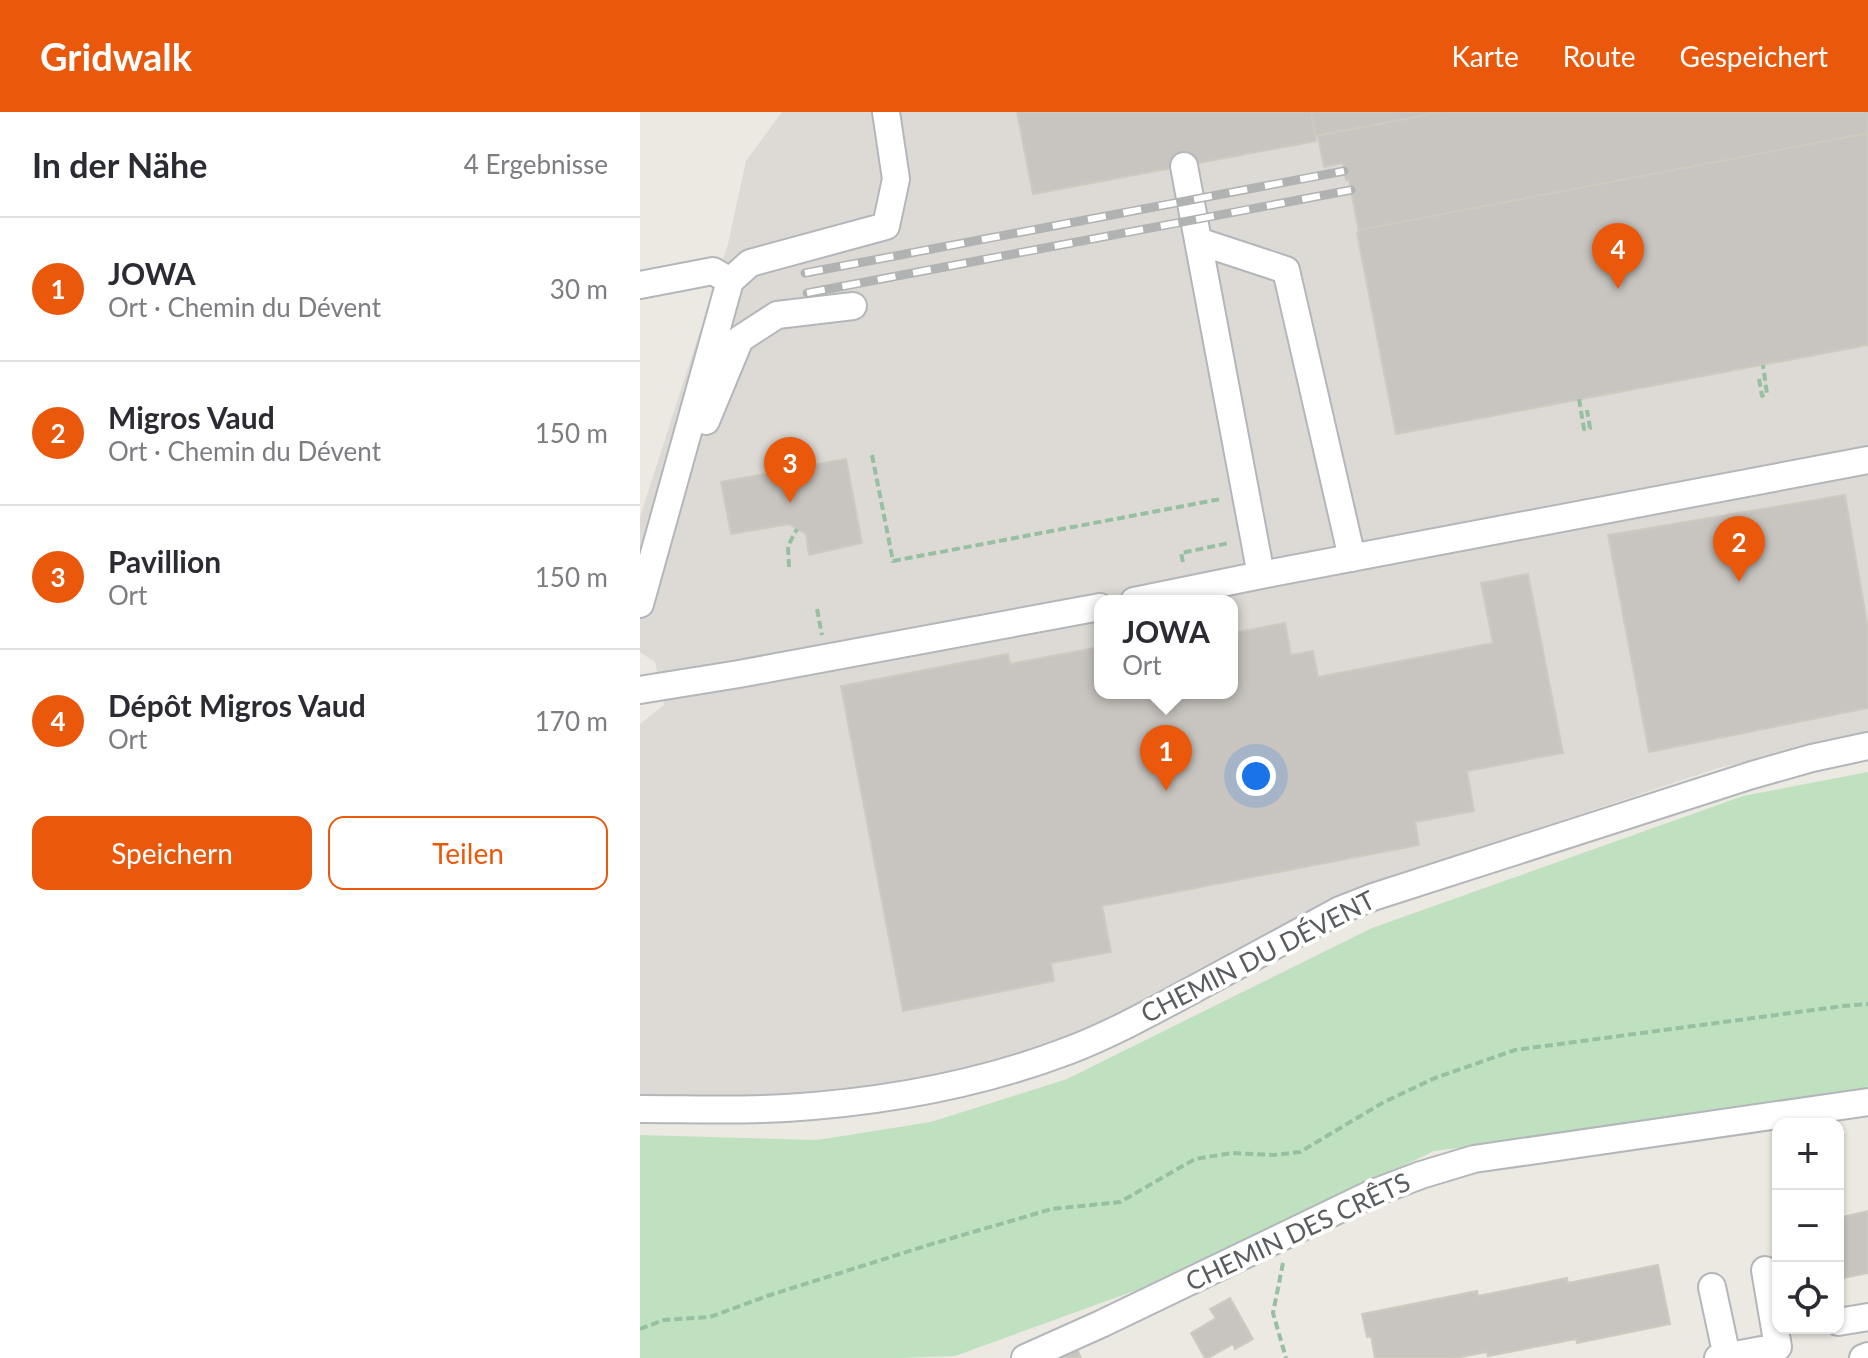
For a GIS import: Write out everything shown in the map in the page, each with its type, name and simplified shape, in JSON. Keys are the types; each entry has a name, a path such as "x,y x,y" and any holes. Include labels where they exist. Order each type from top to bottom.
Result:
{"street":[{"path":"640,604 730,281 750,263 886,226 896,179 886,112"},
{"path":"1184,166 1261,575"},
{"path":"1198,241 1286,270 1352,558"},
{"path":"640,285 713,271 730,281"},
{"path":"679,465 701,432 740,339 777,315 853,306"},
{"path":"1163,595 1868,460"},
{"path":"640,690 1094,608"},
{"name":"CHEMIN DU DÉVENT","path":"640,1109 829,1105 909,1095 991,1076 1071,1050 1108,1033 1340,910 1373,897 1752,775 1868,746"},
{"name":"CHEMIN DES CRÊTS","path":"1025,1358 1371,1194 1421,1175 1474,1159 1868,1102"},
{"path":"1765,1270 1772,1289"},
{"path":"1712,1287 1722,1357 1778,1347 1785,1334"},
{"path":"1844,1321 1868,1317"}],"path":[{"path":"1759,379 1762,396 1767,394 1763,365"},
{"path":"1579,399 1584,429 1590,428 1587,410"},
{"path":"872,455 893,561 1221,498 1221,501"},
{"path":"789,567 788,546 797,529"},
{"path":"1183,562 1181,553 1230,543 1228,531"},
{"path":"817,609 824,645"},
{"path":"640,1329 664,1320 710,1317 893,1256 1052,1209 1120,1202 1195,1159 1232,1153 1274,1155 1300,1152 1397,1096 1435,1078 1515,1050 1868,1004"},
{"path":"1286,1358 1273,1313 1290,1233"}],"shaded area":[{"path":"782,112 1868,112 1868,733 1718,768 1354,890 1162,993 1043,1047 918,1082 820,1094 640,1099 640,724 664,705 655,662 640,652 640,517 728,244 746,161"}],"green space":[{"path":"1868,772 1868,1094 1434,1151 1170,1278 955,1356 640,1358 640,1135 817,1140 931,1122 1067,1079 1372,928 1743,796"}],"building":[{"path":"1017,112 1868,112 1868,345 1396,434 1349,180 1346,180 1343,163 1324,167 1318,136 1315,136 1316,141 1033,194"},
{"path":"1017,112 1311,112 1316,141 1033,194"},
{"path":"1311,112 1443,112 1315,136"},
{"path":"1868,133 1868,345 1396,434 1357,233 1359,230"},
{"path":"846,459 862,543 809,555 806,534 789,524 731,534 721,482"},
{"path":"1845,495 1868,629 1868,708 1649,752 1608,535"},
{"path":"1528,574 1563,753 1467,771 1474,811 1415,822 1419,845 1102,906 1111,952 1051,963 1054,981 903,1011 841,686 1008,654 1010,664 1094,648 1094,699 1238,699 1238,632 1285,623 1291,655 1313,651 1318,677 1493,643 1481,583"},
{"path":"1868,1211 1868,1273 1844,1278 1844,1217"},
{"path":"1658,1265 1670,1324 1577,1343 1576,1339 1488,1356 1487,1352 1455,1358 1375,1358 1362,1314 1477,1291 1478,1296 1567,1278 1568,1283"},
{"path":"1230,1298 1253,1339 1235,1349 1233,1344 1205,1358 1191,1333 1216,1318 1210,1309"},
{"path":"1076,1347 1081,1358 1054,1358"}],"railway":[{"path":"805,273 1344,171"},
{"path":"807,293 1351,190"}],"place":[{"name":"Dépôt Migros Vaud","path":"1618,289"},
{"name":"Pavillion","path":"790,503"},
{"name":"Migros Vaud","path":"1739,582"},
{"name":"JOWA","path":"1166,791"}]}
